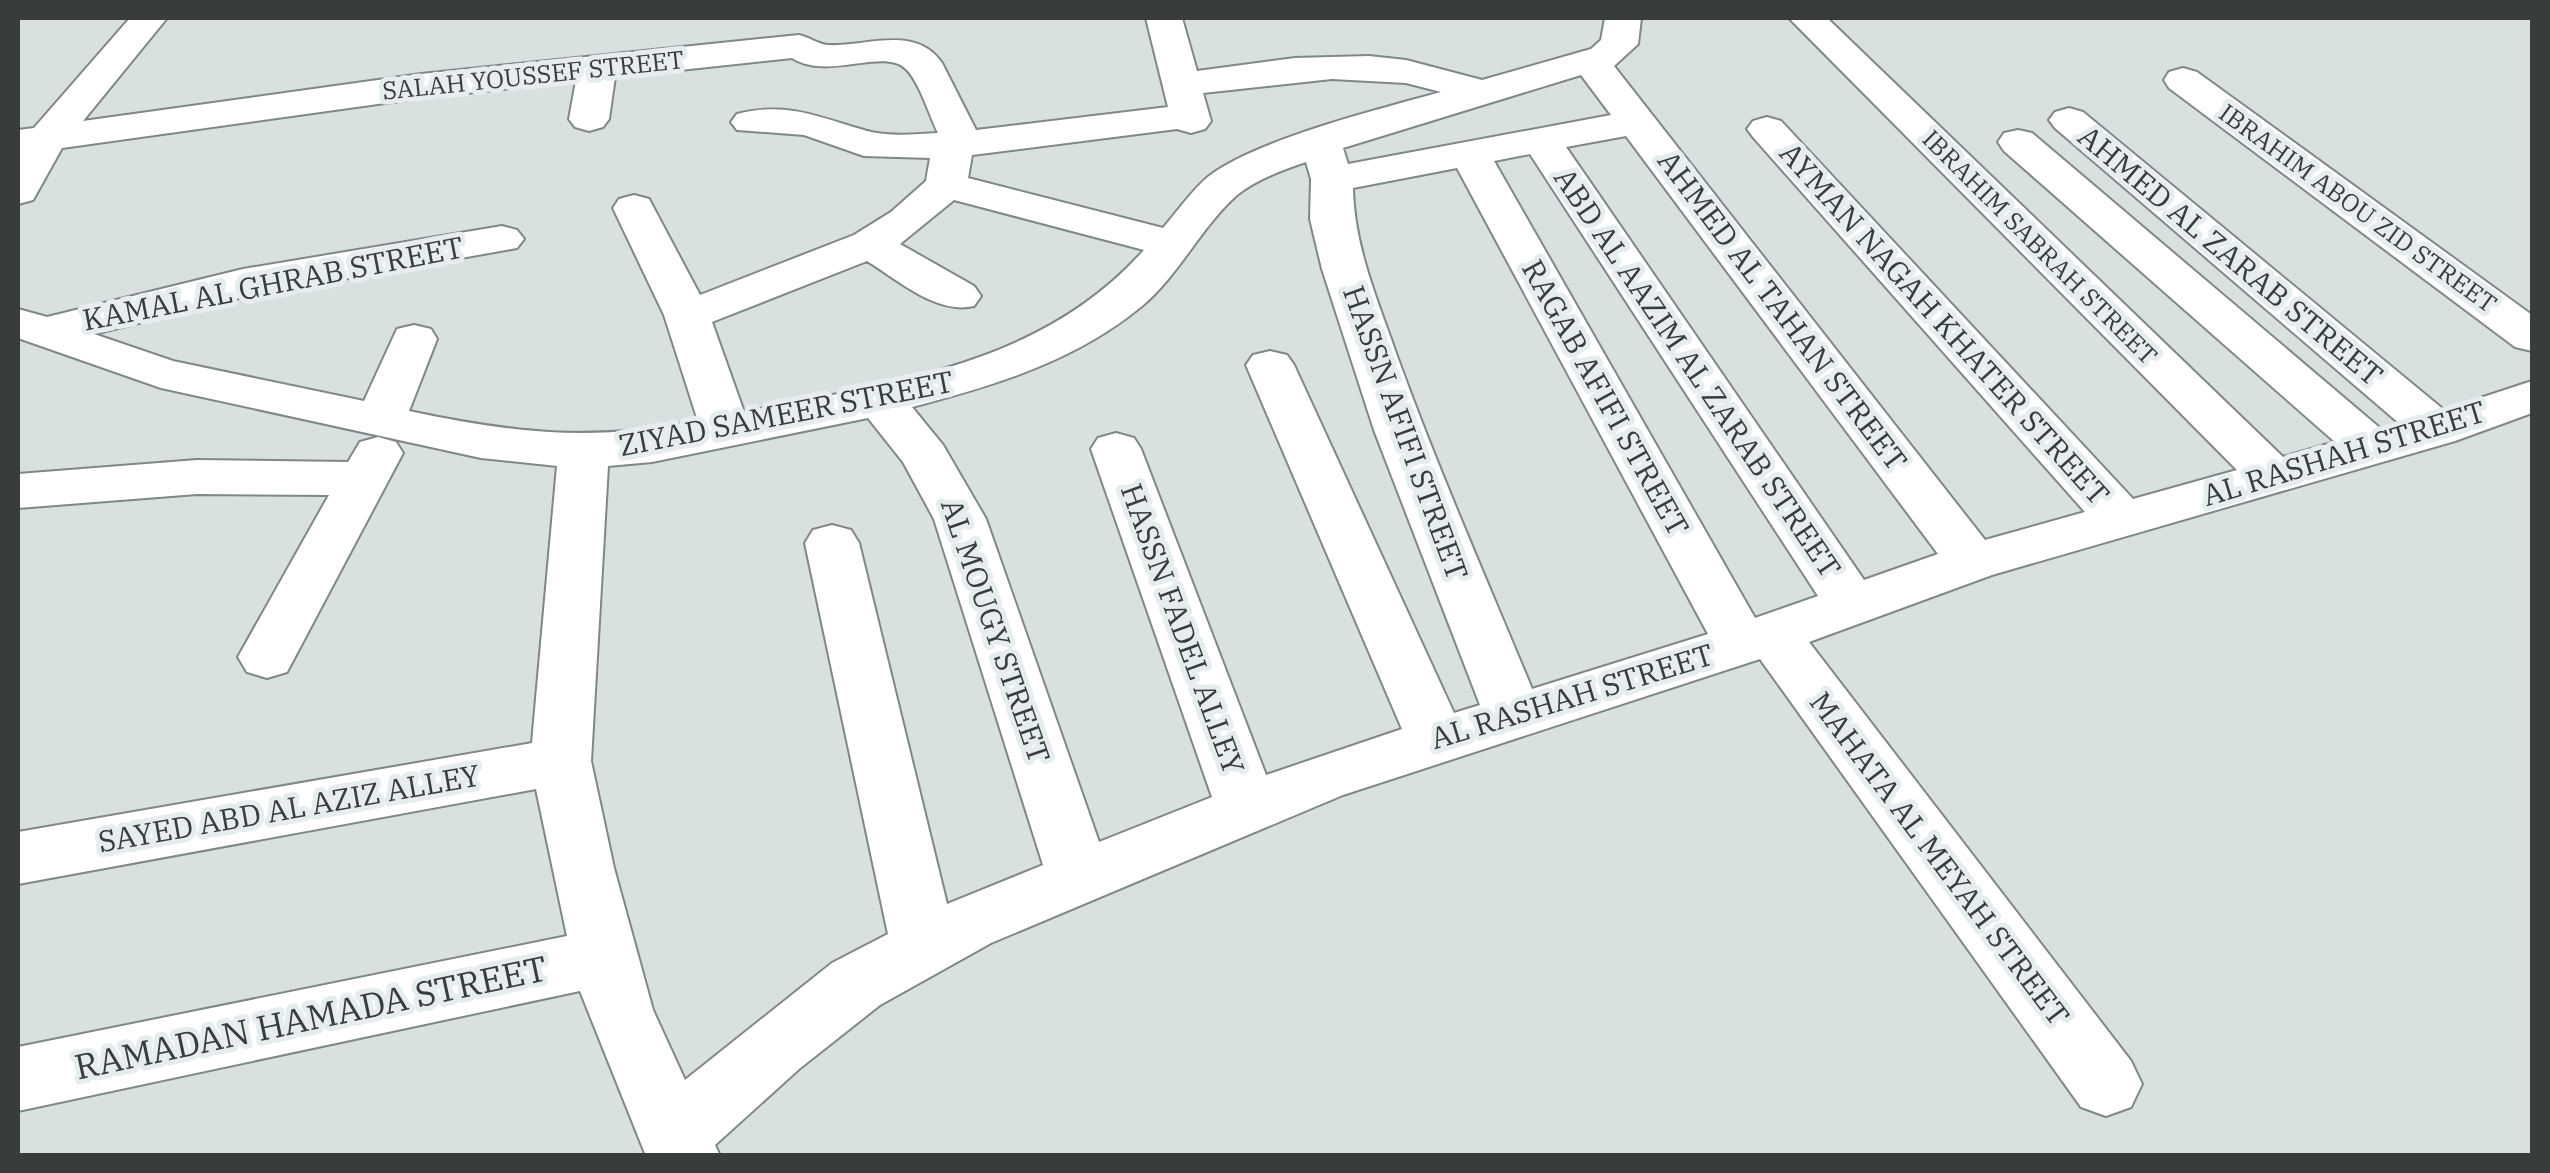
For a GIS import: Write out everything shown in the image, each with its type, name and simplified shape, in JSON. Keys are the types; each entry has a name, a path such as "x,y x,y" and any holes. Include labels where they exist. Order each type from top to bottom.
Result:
{"street":[{"path":"18,191 32,140 150,18"},
{"path":"1164,18 1184,101 1202,136 1253,168"},
{"path":"1590,62 1615,50 1623,18"},
{"name":"IBRAHIM SABRAH STREET","path":"1807,18 2273,476"},
{"name":"SALAH YOUSSEF STREET","path":"32,140 421,86 598,68 768,33 818,58 883,50 917,58 954,158"},
{"path":"751,122 809,122 864,144 878,156 954,158 1184,101 1339,49 1448,79 1482,93"},
{"name":"ZIYAD SAMEER STREET","path":"31,327 161,373 481,442 584,452 652,446 880,400 988,372 1043,349 1090,323 1130,294 1222,186 1253,168 1327,162 1376,124 1590,62"},
{"name":"AHMED AL TAHAN STREET","path":"1590,62 1973,562"},
{"path":"589,119 598,68"},
{"name":"IBRAHIM ABOU ZID STREET","path":"2183,80 2532,336"},
{"name":"AHMED AL ZARAB STREET","path":"2069,120 2437,430"},
{"path":"1327,162 1469,153 1637,122"},
{"name":"AYMAN NAGAH KHATER STREET","path":"1767,129 2122,519"},
{"name":"ABD AL AAZIM AL ZARAB STREET","path":"1541,140 1853,606"},
{"path":"2018,142 2372,448"},
{"name":"RAGAB AFIFI STREET","path":"1469,153 1756,639"},
{"path":"954,158 1172,244"},
{"path":"687,315 796,276 869,244 906,221 954,158"},
{"name":"HASSN AFIFI STREET","path":"1327,162 1332,219 1344,269 1387,394 1514,714"},
{"path":"634,208 687,315 726,432"},
{"name":"KAMAL AL GHRAB STREET","path":"31,327 244,284 502,239"},
{"path":"869,244 958,296"},
{"path":"267,657 364,478 388,421 414,339"},
{"path":"1270,365 1437,740"},
{"name":"AL RASHAH STREET","path":"679,1144 774,1047 856,984 968,924 1321,778 1756,639 1973,562 2437,430 2532,396"},
{"name":"AL MOUGY STREET","path":"880,400 925,456 960,519 1080,878"},
{"name":"HASSN FADEL ALLEY","path":"1116,449 1247,808"},
{"path":"584,452 561,761 619,1010 679,1144"},
{"path":"18,491 197,478 364,478"},
{"path":"832,544 924,948"},
{"name":"MAHATA AL MEYAH STREET","path":"1756,639 2106,1084"},
{"name":"SAYED ABD AL AZIZ ALLEY","path":"18,858 561,761"},
{"name":"RAMADAN HAMADA STREET","path":"18,1079 604,957"}]}
